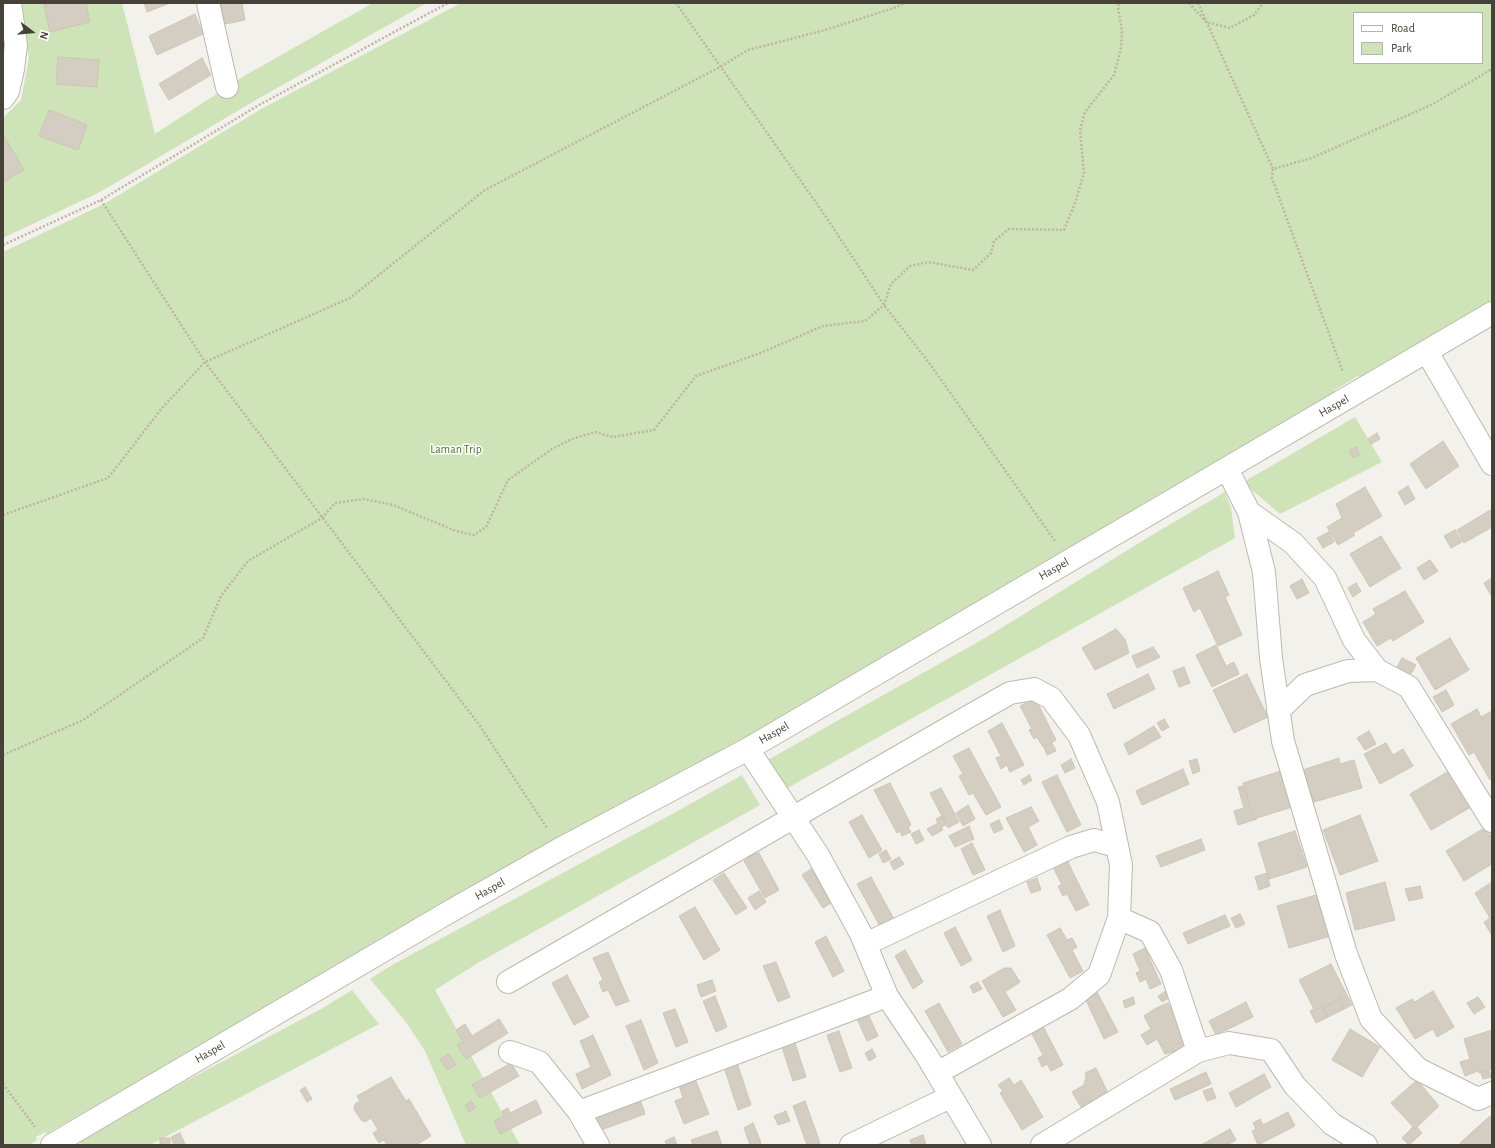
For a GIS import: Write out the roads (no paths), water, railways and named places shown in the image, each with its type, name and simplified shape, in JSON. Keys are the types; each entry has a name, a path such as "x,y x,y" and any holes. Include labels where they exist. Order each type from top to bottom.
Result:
{"street":[{"path":"3,98 8,91 16,45 10,3"},
{"path":"208,3 227,87"},
{"name":"Haspel","path":"54,1141 560,849 748,749 1492,313"},
{"path":"1427,352 1492,464"},
{"path":"1227,469 1249,512 1264,572 1271,658 1283,740 1346,954 1372,1019 1418,1069 1478,1099 1492,1093"},
{"path":"1249,512 1293,543 1325,578 1354,640 1377,670 1409,687 1492,821"},
{"path":"1278,711 1305,685 1348,671 1377,670"},
{"path":"508,982 792,817 1010,693 1034,689 1051,698 1079,735 1108,802 1120,865 1119,918 1099,975 1070,998 937,1073"},
{"path":"748,749 818,855 866,944 887,996 937,1073 980,1145"},
{"path":"866,944 1071,847 1094,840 1116,846"},
{"path":"1119,918 1150,932 1171,970 1198,1051"},
{"path":"579,1112 887,996"},
{"path":"1042,1145 1198,1051 1229,1043 1270,1050 1295,1086 1332,1124 1366,1145"},
{"path":"510,1052 539,1062 579,1112 598,1145"},
{"path":"851,1145 950,1097"}],"park label":[{"name":"Laman Trip","path":"456,449"}]}
